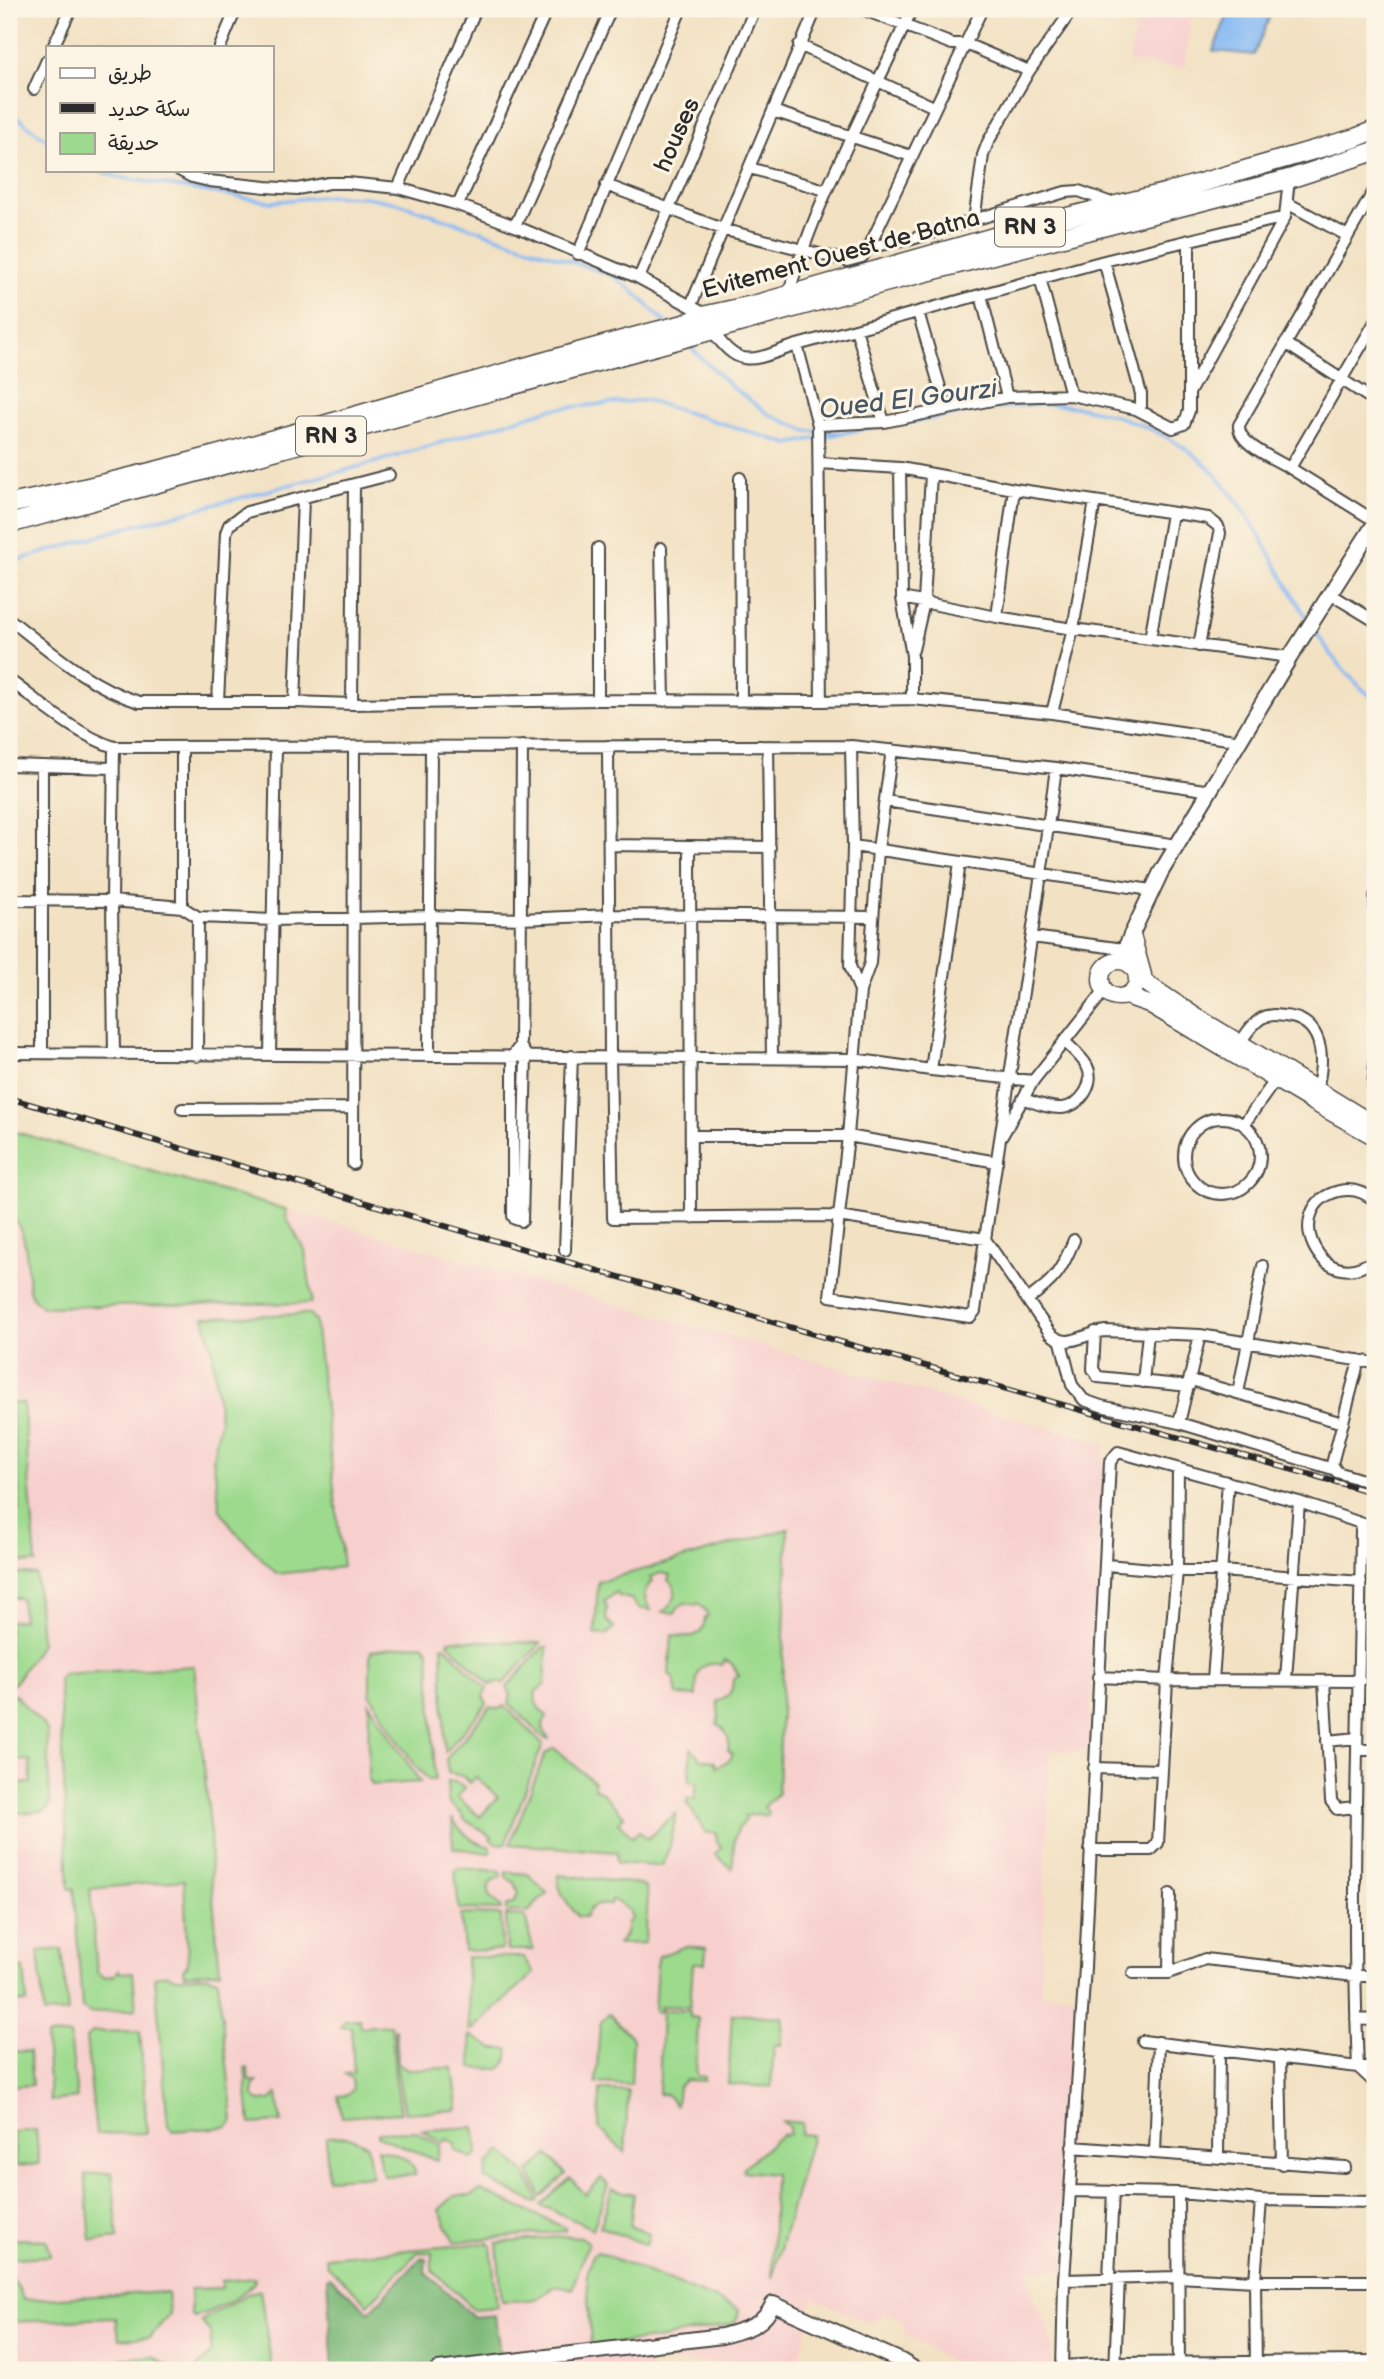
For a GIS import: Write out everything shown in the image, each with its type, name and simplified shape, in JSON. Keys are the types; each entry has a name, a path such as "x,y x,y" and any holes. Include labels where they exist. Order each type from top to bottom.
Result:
{"highway":[{"name":"Evitement Ouest de Batna","path":"700,326 862,266 1116,205 1294,157 1375,130"},
{"name":"Evitement Ouest de Batna","path":"700,326 884,283 1289,179 1375,151"},
{"name":"RN 3","path":"9,504 61,494 209,456 700,326"},
{"name":"RN 3","path":"9,524 649,340"}],"main road":[{"path":"1125,948 1143,982"},
{"path":"1125,948 1129,964 1143,982 1240,1043 1280,1074 1317,1089 1374,1130"},
{"path":"1125,948 1102,974 1105,990 1117,997 1126,996 1149,1004 1280,1074 1374,1130"},
{"path":"1126,996 1143,982"}],"street":[{"path":"53,46 71,9"},
{"path":"398,188 476,9"},
{"path":"458,205 547,9"},
{"path":"515,226 611,9"},
{"path":"578,254 681,9"},
{"name":"houses","path":"639,278 755,9"},
{"path":"691,305 816,9"},
{"path":"862,9 952,44 966,44 1029,71"},
{"path":"788,295 825,190 912,9"},
{"path":"606,185 724,230 862,266 862,257 982,9"},
{"path":"974,221 983,155 988,142 1029,71 1070,9 1092,9"},
{"path":"220,46 233,10"},
{"path":"799,45 934,107"},
{"path":"34,89 46,62"},
{"path":"773,111 911,156"},
{"path":"750,168 825,190"},
{"path":"183,172 209,181 266,187 297,189 328,183 348,183 398,188 458,205 639,278 691,305 700,326 728,352 743,359 757,358 1104,261 1285,217"},
{"path":"1189,393 1285,217 1289,179"},
{"path":"1032,937 1125,948 1151,890 1177,845 1375,522 1243,440 1238,432 1239,425 1285,343 1348,236 1371,207 1375,189"},
{"path":"869,247 912,239 1072,191 1079,191 1116,205"},
{"path":"1287,203 1348,236"},
{"path":"818,428 884,422 1007,397 1071,395 1136,410 1168,427 1177,428 1186,420 1189,411 1189,240"},
{"path":"1104,261 1141,394 1141,406 1136,410"},
{"path":"1040,278 1071,395"},
{"path":"981,295 1007,397"},
{"path":"918,312 946,408"},
{"path":"1290,468 1375,322"},
{"path":"856,329 884,422"},
{"path":"1285,343 1375,401"},
{"path":"797,345 818,428 821,701"},
{"path":"819,463 900,468 1014,489 1208,518 1218,526 1220,533 1199,646"},
{"path":"900,468 902,598 912,656 912,699"},
{"path":"912,656 924,602 931,474"},
{"path":"219,702 229,525 247,512 389,475"},
{"path":"740,478 741,701"},
{"path":"352,704 354,485"},
{"path":"997,617 1014,489"},
{"path":"295,702 303,499"},
{"path":"1052,713 1073,629 1095,501"},
{"path":"1150,639 1172,513"},
{"path":"598,548 598,700"},
{"path":"661,548 664,701"},
{"path":"1332,595 1375,621"},
{"path":"902,598 1073,629 1290,657"},
{"path":"9,619 65,663 121,696 139,702 352,704 912,699 1052,713 1241,741"},
{"path":"9,680 83,733 114,747 851,746 1056,768 1211,791"},
{"path":"519,1052 522,1221 513,1216 519,1052 522,746"},
{"path":"608,746 614,1219 838,1216 985,1239 1050,1333 1061,1342 1072,1385 1084,1400 1179,1423 1334,1469 1375,1484"},
{"path":"768,746 772,1058"},
{"path":"851,746 853,846 850,966 860,991"},
{"path":"114,747 114,1054"},
{"path":"270,1054 276,747"},
{"path":"353,1164 355,747"},
{"path":"429,1055 432,747"},
{"path":"182,748 182,907"},
{"path":"892,750 878,849 870,963 860,991 848,1136 830,1296 970,1317 975,1311 1056,768"},
{"path":"9,765 113,768"},
{"path":"41,1054 42,766"},
{"path":"885,801 1177,845"},
{"path":"610,845 769,847"},
{"path":"690,846 691,1217"},
{"path":"853,846 1151,890"},
{"path":"931,1070 960,862"},
{"path":"1375,896 1375,908"},
{"path":"9,900 112,901 182,907 198,917 274,920 429,916 521,919 610,915 873,917"},
{"path":"197,1056 198,917"},
{"path":"1000,1141 1033,1081 1105,990"},
{"path":"1240,1043 1250,1029 1264,1017 1269,1015 1298,1019 1319,1041 1322,1068 1317,1089"},
{"path":"1024,1099 1061,1108 1072,1105 1087,1089 1090,1078 1088,1067 1064,1041"},
{"path":"9,1053 197,1056 519,1052 572,1056 853,1059 1033,1081"},
{"path":"565,1250 572,1056"},
{"path":"1375,1061 1375,1092"},
{"path":"1244,1124 1280,1074"},
{"path":"182,1109 353,1108"},
{"path":"1213,1118 1229,1118 1244,1124 1255,1136 1260,1151 1259,1167 1252,1181 1239,1191 1223,1195 1200,1188 1189,1176 1184,1161 1185,1145 1193,1131 1213,1118"},
{"path":"691,1136 848,1136 997,1162"},
{"path":"1375,1200 1356,1191 1332,1194 1318,1204 1309,1227 1315,1251 1334,1267 1358,1269 1375,1259"},
{"path":"1027,1300 1055,1278 1074,1240"},
{"path":"1238,1393 1263,1266"},
{"path":"1061,1342 1095,1332 1200,1335 1375,1363"},
{"path":"1095,1332 1094,1374 1098,1377 1190,1383 1238,1393 1343,1423"},
{"path":"1143,1382 1147,1333"},
{"path":"1179,1423 1200,1335"},
{"path":"1334,1469 1332,1464 1359,1360"},
{"path":"1375,1528 1299,1502 1118,1452 1110,1462 1084,1967 1064,2280 1062,2368 1375,2361"},
{"path":"1090,1850 1151,1850 1157,1846 1177,1571 1178,1469"},
{"path":"1213,1680 1228,1482"},
{"path":"1286,1679 1299,1502"},
{"path":"1361,1524 1360,1681 1355,1807 1356,2019 1358,2067 1375,2083"},
{"path":"1106,1565 1361,1582"},
{"path":"1098,1677 1360,1681"},
{"path":"1324,1681 1331,1801 1337,1808 1355,1807"},
{"path":"1327,1741 1358,1744 1375,1749"},
{"path":"1094,1768 1162,1770"},
{"path":"1169,1973 1170,1894"},
{"path":"1133,1973 1169,1973 1205,1959 1375,1976"},
{"path":"1356,2019 1375,2020"},
{"path":"1143,2040 1219,2051 1375,2067"},
{"path":"1155,2153 1159,2042"},
{"path":"1218,2157 1219,2051"},
{"path":"1280,2057 1282,2164"},
{"path":"1072,2147 1345,2167"},
{"path":"1070,2191 1178,2193 1261,2200 1375,2202"},
{"path":"1113,2191 1115,2366"},
{"path":"1178,2193 1179,2366"},
{"path":"1256,2365 1255,2281 1261,2200"},
{"path":"1064,2280 1177,2277 1255,2281 1375,2281"},
{"path":"438,2370 722,2336 752,2327 768,2317 773,2304 916,2370"}],"shaded area":[{"path":"1138,9 1193,9 1184,68 1129,62"},
{"path":"9,1130 1105,1444 1089,1751 1050,1751 1041,1994 1077,1995 1064,2270 1028,2270 1033,2296 1051,2333 1053,2370 964,2370 905,2334 900,2318 885,2314 867,2323 813,2297 800,2362 651,2363 650,2370 9,2370"}],"green space":[{"path":"9,1130 287,1210 286,1217 305,1251 311,1303 42,1307 29,1290 24,1239 9,1213"},
{"path":"309,1314 315,1320 343,1567 277,1574 234,1530 220,1510 213,1458 220,1420 212,1348 204,1317"},
{"path":"23,1403 36,1563 19,1562 18,1552 9,1532 9,1508 20,1511 11,1404"},
{"path":"788,1529 778,1793 764,1807 769,1813 766,1816 744,1816 746,1820 735,1837 732,1869 715,1854 722,1847 716,1841 716,1833 706,1833 687,1803 688,1798 695,1799 697,1782 689,1781 691,1748 701,1759 714,1761 717,1767 729,1760 733,1754 728,1750 727,1735 717,1724 717,1701 727,1696 733,1679 739,1676 732,1664 725,1660 722,1665 707,1665 702,1667 697,1676 696,1696 677,1695 674,1679 669,1674 672,1635 694,1636 702,1630 705,1618 708,1617 706,1611 698,1602 696,1605 685,1603 677,1608 675,1613 663,1612 671,1604 675,1592 668,1580 670,1575 661,1573 650,1577 652,1581 645,1592 646,1602 651,1610 638,1608 631,1599 619,1596 616,1592 604,1602 607,1606 606,1619 614,1628 606,1635 595,1634 598,1582"},
{"path":"9,1573 36,1575 41,1643 14,1684 9,1685 9,1621 23,1620 21,1598 9,1598"},
{"path":"449,1640 541,1643 503,1684 497,1682 490,1685 448,1643"},
{"path":"419,1644 429,1651 435,1780 429,1780 417,1768 370,1694 371,1651"},
{"path":"442,1646 487,1689 483,1696 487,1704 445,1752"},
{"path":"543,1647 547,1647 545,1685 536,1691 535,1699 547,1716 543,1728 549,1739 545,1739 509,1703 511,1695 507,1687"},
{"path":"194,1666 210,1826 211,1878 220,1971 184,1975 183,1970 188,1964 184,1880 90,1889 97,1972 104,1977 113,1976 119,1970 120,1973 133,1972 136,2009 90,2013 82,2008 74,1889 69,1889 59,1679 62,1674"},
{"path":"15,1695 47,1729 50,1805 45,1811 9,1814 9,1785 31,1783 30,1760 9,1761 9,1696"},
{"path":"369,1703 420,1782 372,1785 368,1777"},
{"path":"505,1706 543,1744 505,1844 495,1843 490,1839 492,1837 464,1819 451,1804 448,1798 448,1781 465,1788 457,1797 480,1817 498,1797 476,1777 470,1783 463,1776 448,1773 446,1759 490,1707 499,1709"},
{"path":"554,1748 594,1782 594,1788 601,1791 624,1816 618,1822 632,1837 639,1831 647,1839 676,1813 670,1846 663,1864 658,1866 617,1863 617,1852 510,1844 545,1754"},
{"path":"452,1818 468,1836 489,1846 491,1851 489,1853 453,1848"},
{"path":"458,1868 501,1871 501,1877 492,1881 488,1889 489,1896 501,1906 501,1910 459,1909 455,1871"},
{"path":"506,1872 528,1874 547,1893 528,1912 506,1911 506,1906 514,1903 519,1893 515,1883 506,1877"},
{"path":"558,1875 640,1884 646,1888 648,1897 645,1943 618,1944 632,1919 629,1910 612,1899 609,1905 595,1906 585,1917 578,1917 562,1893"},
{"path":"461,1914 501,1915 502,1950 464,1951"},
{"path":"506,1915 525,1916 533,1950 507,1950"},
{"path":"686,1946 706,1948 705,1963 693,1963 690,2007 660,2006 659,2013 654,2012 659,1956"},
{"path":"62,1949 68,2012 44,2014 38,1951"},
{"path":"466,1957 523,1957 534,1973 472,2030 470,2030"},
{"path":"24,1968 27,2002 9,2003 9,1969"},
{"path":"166,1974 179,1978 206,1976 218,1980 233,2121 228,2127 173,2131 168,2125 155,1977"},
{"path":"662,2010 690,2011 690,2017 698,2018 696,2076 704,2077 704,2081 686,2080 678,2087 676,2106 667,2095 659,2094"},
{"path":"609,2014 633,2039 631,2085 596,2083 600,2023"},
{"path":"732,2014 783,2017 781,2045 774,2045 771,2087 728,2084"},
{"path":"359,2019 360,2027 391,2025 401,2113 342,2117 338,2096 348,2095 353,2089 352,2079 345,2074 354,2073 351,2027 340,2027 345,2020"},
{"path":"394,2029 398,2063 407,2069 453,2068 458,2107 455,2110 405,2113 397,2071"},
{"path":"140,2031 147,2133 96,2134 86,2038 93,2032"},
{"path":"70,2035 77,2098 50,2101 46,2036"},
{"path":"470,2035 494,2049 509,2049 507,2060 500,2069 472,2068"},
{"path":"29,2051 32,2085 9,2087 9,2052"},
{"path":"245,2068 248,2068 249,2081 258,2081 253,2086 254,2097 260,2101 270,2100 277,2094 281,2122 250,2124"},
{"path":"600,2090 628,2091 625,2153 599,2128"},
{"path":"782,2121 802,2123 801,2134 812,2135 772,2278 774,2174 743,2171 744,2167 781,2135 789,2134 789,2127"},
{"path":"474,2127 478,2153 473,2159 455,2150 455,2144 447,2139 442,2143 422,2130"},
{"path":"36,2130 39,2164 16,2166 13,2132"},
{"path":"415,2131 440,2146 437,2160 378,2136 378,2132"},
{"path":"347,2136 367,2145 372,2176 328,2179 327,2137"},
{"path":"377,2149 406,2160 416,2175 383,2176"},
{"path":"502,2150 526,2175 539,2200 536,2203 485,2179 487,2165"},
{"path":"548,2155 566,2174 541,2197 529,2172"},
{"path":"112,2172 118,2238 91,2241 85,2175"},
{"path":"570,2178 586,2195 601,2178 608,2185 593,2229 541,2205"},
{"path":"612,2189 634,2194 630,2226 649,2234 646,2245 600,2227"},
{"path":"480,2190 566,2228 566,2231 454,2242 439,2210 454,2196 471,2196"},
{"path":"581,2237 588,2242 572,2289 555,2286 533,2299 502,2301 497,2243"},
{"path":"9,2239 47,2240 50,2256 13,2258 9,2254"},
{"path":"488,2243 491,2246 497,2307 474,2309 432,2270 432,2253 418,2252 368,2304 327,2265 326,2257"},
{"path":"598,2252 730,2305 739,2310 737,2319 732,2324 657,2339 591,2346 587,2274 593,2254"},
{"path":"421,2258 426,2258 425,2272 474,2317 495,2315 500,2355 383,2370 333,2370 327,2278 330,2277 369,2312"},
{"path":"9,2273 23,2300 167,2292 169,2315 150,2337 119,2339 116,2318 9,2322"},
{"path":"255,2278 249,2288 226,2303 194,2317 191,2314 190,2289 222,2288 222,2281"},
{"path":"260,2290 272,2370 195,2370 211,2353 210,2332 201,2321 249,2293"},
{"path":"153,2356 174,2370 122,2370 121,2359"}],"water":[{"path":"1230,9 1273,9 1254,55 1213,51"}],"waterway":[{"path":"9,111 46,139"},
{"name":"Oued El Gourzi","path":"103,172 117,177 271,202 328,196 366,197 398,203 611,275 633,291 665,322"},
{"name":"Oued El Gourzi","path":"688,345 732,387 770,415 807,431 843,433 874,427"},
{"path":"9,563 125,528 373,463 551,409 646,400 789,444 838,434"},
{"name":"Oued El Gourzi","path":"906,423 1004,407 1043,404 1101,412 1163,435 1199,459 1229,490 1254,526 1309,621"},
{"name":"Oued El Gourzi","path":"1313,628 1341,667 1375,700"}],"railway":[{"path":"9,1098 851,1345 1375,1493"}]}
